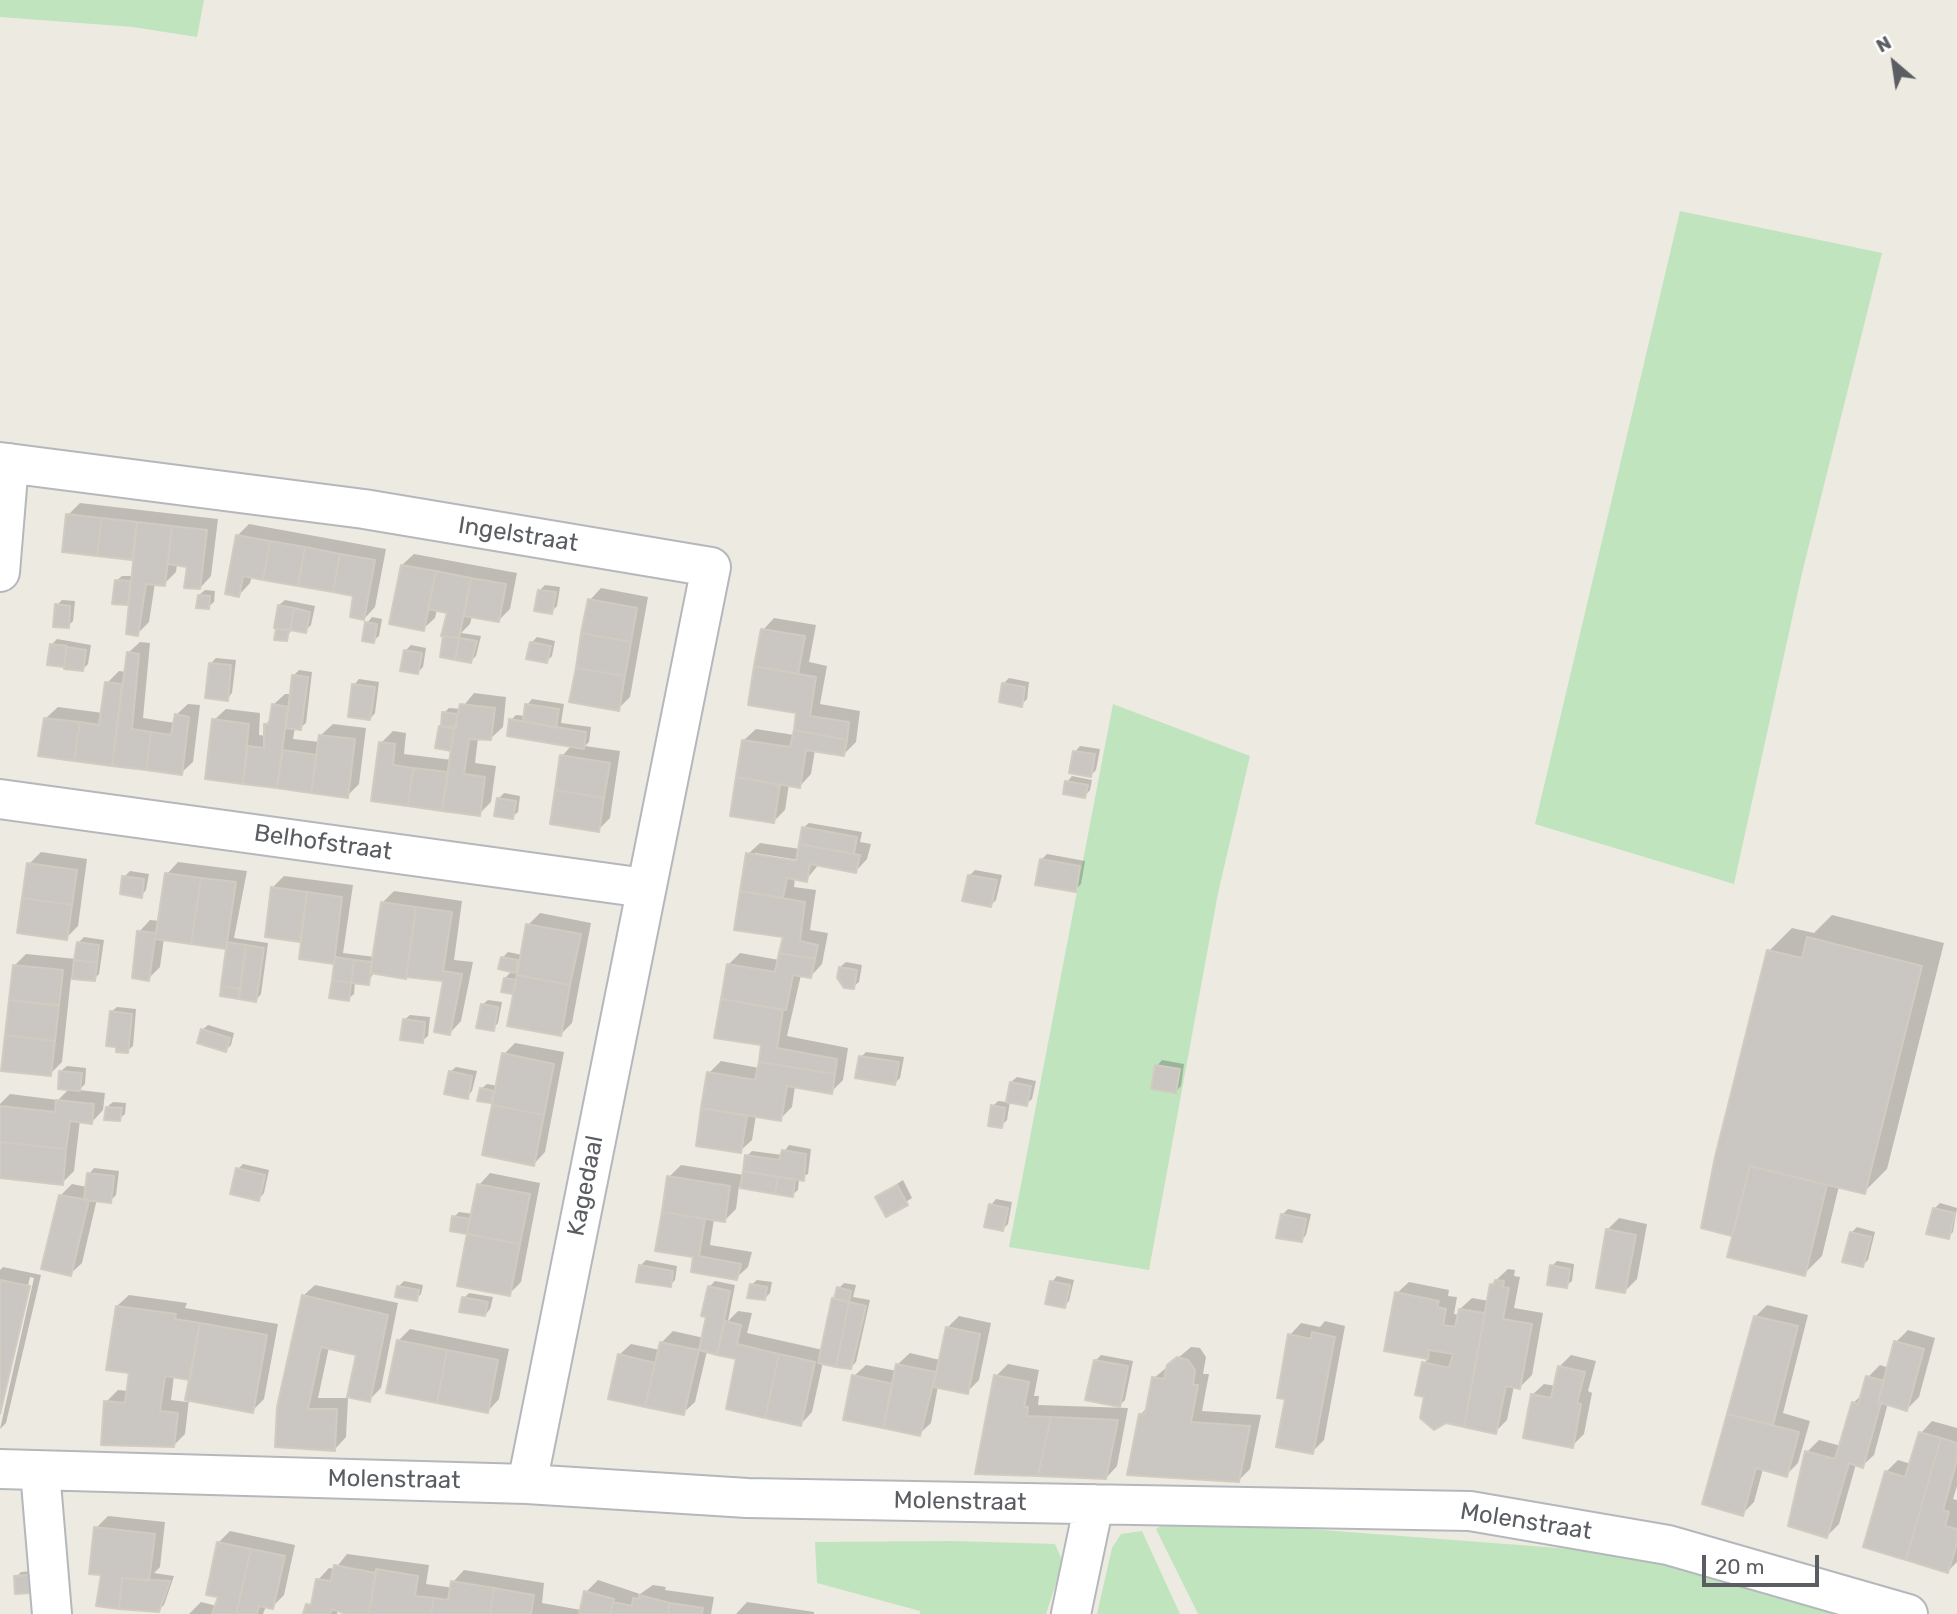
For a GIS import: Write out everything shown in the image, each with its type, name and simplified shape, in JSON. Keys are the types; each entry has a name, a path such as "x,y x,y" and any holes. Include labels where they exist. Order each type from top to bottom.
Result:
{"street":[{"path":"0,572 5,462"},
{"name":"Ingelstraat","path":"5,462 364,509 711,567 645,888"},
{"name":"Belhofstraat","path":"0,799 645,888"},
{"name":"Kagedaal","path":"527,1483 645,888"},
{"name":"Molenstraat","path":"0,1469 527,1483 747,1498 1470,1511 1668,1545 1899,1613"},
{"path":"40,1471 52,1614"},
{"path":"1071,1614 1094,1504"}],"green space":[{"path":"0,0 204,0 197,37 133,27 0,17"},
{"path":"1680,211 1882,253 1802,573 1734,884 1535,824"},
{"path":"1113,704 1250,756 1218,893 1149,1270 1009,1247"},
{"path":"1169,1521 1257,1525 1624,1553 1863,1614 1198,1614 1156,1529"},
{"path":"1142,1531 1180,1614 1097,1614 1112,1548 1121,1534"},
{"path":"953,1541 1055,1544 1063,1562 1046,1614 920,1614 920,1611 817,1583 815,1542"}],"building":[{"path":"66,514 102,518 97,556 62,552"},
{"path":"102,518 137,522 132,560 97,556"},
{"path":"137,522 172,526 165,586 146,584 138,636 126,634"},
{"path":"172,526 207,530 200,589 184,588 187,567 168,564"},
{"path":"236,535 270,541 263,580 243,576 239,597 225,594"},
{"path":"270,541 305,547 298,586 263,580"},
{"path":"305,547 340,554 333,592 298,586"},
{"path":"340,554 375,560 364,620 350,617 353,596 333,592"},
{"path":"401,565 436,571 424,631 389,624"},
{"path":"436,571 471,578 459,638 441,636 447,613 428,609"},
{"path":"471,578 506,584 499,622 464,616"},
{"path":"115,580 130,581 128,605 112,604"},
{"path":"538,590 556,592 552,614 534,611"},
{"path":"198,595 210,596 209,609 196,608"},
{"path":"588,599 637,608 631,642 581,633"},
{"path":"55,604 70,606 69,628 53,627"},
{"path":"278,605 294,608 290,630 274,628"},
{"path":"294,608 310,612 306,633 290,630"},
{"path":"365,622 377,624 374,643 362,641"},
{"path":"276,629 289,630 287,641 274,640"},
{"path":"761,629 805,636 798,674 754,666"},
{"path":"581,633 631,642 625,676 576,668"},
{"path":"443,636 459,638 455,660 440,657"},
{"path":"459,638 477,641 471,663 455,660"},
{"path":"530,642 551,646 547,663 526,659"},
{"path":"50,644 67,646 64,667 47,665"},
{"path":"66,647 86,650 83,671 64,669"},
{"path":"404,650 422,653 418,674 400,671"},
{"path":"127,652 139,654 132,729 151,732 146,770 112,766"},
{"path":"209,663 231,665 228,701 205,698"},
{"path":"754,666 816,677 810,716 849,722 847,740 794,730 796,713 748,705"},
{"path":"576,668 625,676 619,711 569,702"},
{"path":"292,675 308,677 301,730 286,728"},
{"path":"105,682 122,684 112,766 74,761 80,722 99,725"},
{"path":"1002,683 1025,687 1022,707 999,702"},
{"path":"352,684 375,687 370,720 348,717"},
{"path":"272,704 288,707 277,788 243,784 248,746 264,748 264,724 269,724"},
{"path":"460,704 495,708 491,740 469,739 464,774 485,777 480,816 442,811"},
{"path":"525,704 559,709 556,728 523,721"},
{"path":"442,712 457,714 456,727 441,726"},
{"path":"175,714 189,717 182,775 146,770 151,732 171,735"},
{"path":"44,718 80,722 74,761 38,756"},
{"path":"212,719 249,724 243,784 205,779"},
{"path":"509,719 586,732 584,749 507,736"},
{"path":"439,726 454,729 451,751 435,748"},
{"path":"794,730 847,740 844,756 806,750 800,788 736,777 742,740 790,747"},
{"path":"319,735 355,739 348,798 311,793"},
{"path":"379,742 395,744 393,765 413,768 408,806 371,801"},
{"path":"283,750 317,755 311,793 277,788"},
{"path":"1073,751 1095,754 1091,777 1069,773"},
{"path":"560,755 610,763 604,798 555,790"},
{"path":"413,768 448,772 442,811 408,806"},
{"path":"736,777 780,785 774,823 730,816"},
{"path":"1065,781 1088,785 1085,798 1063,794"},
{"path":"555,790 604,798 599,832 550,824"},
{"path":"497,798 516,801 513,819 494,816"},
{"path":"802,827 857,837 854,854 799,844"},
{"path":"799,844 860,855 856,873 810,864 807,882 787,878 783,898 740,891 746,853 796,861"},
{"path":"1040,859 1080,866 1076,892 1035,885"},
{"path":"27,863 77,870 72,905 22,898"},
{"path":"165,873 201,878 191,944 155,939 149,981 132,978 137,931 156,933"},
{"path":"968,875 997,880 991,907 962,901"},
{"path":"122,876 144,879 142,898 120,894"},
{"path":"201,878 236,882 226,949 191,944"},
{"path":"271,887 307,892 300,942 265,937"},
{"path":"740,891 805,902 800,941 818,945 815,959 779,953 783,937 734,930"},
{"path":"307,892 342,897 334,964 299,959"},
{"path":"22,898 72,905 67,940 17,933"},
{"path":"381,902 416,907 406,979 370,973"},
{"path":"416,907 452,912 443,971 462,974 450,1035 434,1032 443,981 406,977"},
{"path":"526,924 581,934 570,985 517,975"},
{"path":"1807,937 1922,966 1865,1194 1750,1166 1732,1236 1701,1228 1715,1157 1767,950 1802,958"},
{"path":"77,942 99,945 97,963 74,960"},
{"path":"227,942 246,945 240,989 221,986"},
{"path":"246,945 264,948 256,1002 239,999"},
{"path":"779,953 815,959 811,978 793,975 786,1010 721,999 727,964 775,972"},
{"path":"335,957 354,960 351,983 332,980"},
{"path":"501,957 518,960 516,973 498,969"},
{"path":"74,960 97,963 95,981 72,979"},
{"path":"354,960 372,962 369,985 351,983"},
{"path":"13,965 63,970 59,1006 9,1000"},
{"path":"839,967 857,970 854,989 844,988 837,978"},
{"path":"517,975 570,985 561,1036 507,1026"},
{"path":"504,978 516,980 513,994 501,992"},
{"path":"332,980 351,983 349,1001 329,998"},
{"path":"221,986 240,989 239,999 220,996"},
{"path":"721,999 783,1010 777,1048 837,1059 835,1074 759,1062 761,1045 714,1038"},
{"path":"9,1000 59,1005 55,1041 5,1035"},
{"path":"481,1004 498,1007 494,1031 476,1028"},
{"path":"110,1011 132,1014 128,1053 116,1052 116,1047 106,1046"},
{"path":"403,1019 425,1022 423,1043 400,1040"},
{"path":"201,1029 230,1038 226,1052 197,1043"},
{"path":"5,1035 55,1041 51,1076 1,1071"},
{"path":"502,1053 554,1064 544,1115 492,1105"},
{"path":"859,1056 899,1062 895,1085 855,1078"},
{"path":"759,1062 835,1074 832,1094 787,1086 781,1121 701,1108 707,1072 755,1080"},
{"path":"1155,1065 1180,1069 1176,1093 1151,1089"},
{"path":"59,1071 82,1073 80,1091 58,1089"},
{"path":"449,1071 472,1076 468,1099 444,1094"},
{"path":"1010,1082 1031,1086 1027,1106 1006,1102"},
{"path":"480,1088 494,1091 491,1103 477,1101"},
{"path":"56,1100 94,1104 92,1124 70,1121 66,1149 0,1142 0,1106 55,1112"},
{"path":"492,1105 544,1115 534,1166 482,1155"},
{"path":"991,1105 1005,1108 1002,1128 988,1126"},
{"path":"106,1107 122,1108 120,1121 104,1120"},
{"path":"701,1108 747,1116 741,1153 696,1146"},
{"path":"0,1142 66,1149 63,1185 0,1178"},
{"path":"782,1150 806,1154 804,1181 743,1171 745,1155 779,1160"},
{"path":"1750,1166 1827,1185 1805,1276 1727,1257"},
{"path":"236,1168 265,1175 259,1201 230,1194"},
{"path":"743,1171 778,1177 775,1194 740,1188"},
{"path":"87,1173 114,1176 111,1203 84,1200"},
{"path":"667,1176 730,1186 725,1222 662,1212"},
{"path":"778,1177 795,1179 793,1197 775,1194"},
{"path":"477,1184 530,1194 520,1244 467,1234"},
{"path":"897,1185 908,1205 886,1217 875,1197"},
{"path":"59,1195 89,1200 71,1276 41,1269"},
{"path":"989,1204 1008,1208 1003,1231 984,1227"},
{"path":"1933,1208 1955,1213 1949,1239 1926,1234"},
{"path":"662,1212 705,1219 699,1256 741,1264 737,1280 691,1272 693,1257 655,1251"},
{"path":"1281,1214 1306,1219 1302,1242 1276,1238"},
{"path":"452,1216 470,1219 467,1234 450,1231"},
{"path":"1606,1229 1636,1235 1625,1293 1596,1288"},
{"path":"1850,1232 1871,1237 1863,1267 1842,1262"},
{"path":"467,1234 520,1244 510,1296 457,1286"},
{"path":"639,1265 673,1271 671,1287 636,1282"},
{"path":"1550,1265 1570,1269 1567,1288 1547,1285"},
{"path":"0,1280 30,1286 0,1414"},
{"path":"1495,1280 1504,1281 1503,1287 1509,1288 1503,1319 1532,1324 1520,1389 1506,1386 1496,1434 1464,1427 1490,1284 1494,1285"},
{"path":"1050,1281 1070,1285 1065,1308 1045,1304"},
{"path":"750,1284 767,1287 765,1300 747,1298"},
{"path":"397,1286 419,1290 417,1301 395,1297"},
{"path":"708,1286 730,1291 717,1355 699,1350 706,1317 701,1316"},
{"path":"837,1287 851,1291 849,1302 834,1299"},
{"path":"1395,1292 1439,1301 1437,1307 1446,1309 1443,1325 1455,1327 1459,1309 1485,1313 1464,1427 1446,1423 1434,1430 1420,1418 1424,1397 1415,1395 1422,1362 1449,1368 1453,1354 1429,1350 1428,1359 1384,1351"},
{"path":"302,1295 388,1315 370,1402 347,1397 356,1355 321,1347 308,1409 337,1409 335,1451 275,1447 277,1407"},
{"path":"462,1297 488,1302 485,1316 459,1312"},
{"path":"832,1298 849,1302 836,1367 818,1363"},
{"path":"849,1302 866,1306 851,1369 836,1367"},
{"path":"116,1306 176,1314 175,1319 200,1323 190,1380 165,1376 160,1411 178,1413 174,1447 101,1445 104,1401 125,1403 129,1373 106,1370"},
{"path":"1754,1316 1798,1326 1773,1425 1727,1414"},
{"path":"725,1321 741,1325 737,1344 779,1354 765,1418 726,1409 736,1359 717,1355"},
{"path":"200,1323 267,1335 253,1413 185,1400"},
{"path":"946,1327 980,1334 968,1394 933,1387"},
{"path":"1312,1332 1335,1337 1313,1454 1276,1447 1285,1399 1277,1398 1288,1334 1311,1339"},
{"path":"397,1340 447,1350 437,1403 386,1393"},
{"path":"1894,1341 1924,1349 1907,1411 1878,1402"},
{"path":"660,1342 699,1350 684,1415 645,1407"},
{"path":"447,1350 498,1360 488,1413 437,1403"},
{"path":"618,1354 655,1363 645,1407 608,1399"},
{"path":"779,1354 815,1362 801,1426 765,1418"},
{"path":"1177,1357 1188,1360 1195,1370 1193,1385 1198,1385 1191,1422 1250,1426 1239,1482 1127,1475 1139,1414 1145,1414 1152,1377 1164,1379 1167,1365"},
{"path":"1094,1360 1128,1366 1120,1407 1085,1400"},
{"path":"896,1364 936,1372 920,1436 883,1428"},
{"path":"1558,1366 1585,1372 1577,1403 1581,1404 1573,1448 1523,1438 1531,1394 1551,1398"},
{"path":"852,1375 893,1384 883,1428 843,1420"},
{"path":"994,1375 1029,1382 1024,1407 1028,1407 1027,1416 1051,1417 1038,1476 975,1474"},
{"path":"1866,1376 1884,1381 1878,1402 1881,1403 1863,1468 1849,1463 1827,1538 1788,1526 1805,1451 1835,1459 1852,1402 1858,1404"},
{"path":"1727,1414 1799,1432 1787,1477 1756,1468 1743,1516 1702,1504"},
{"path":"1051,1417 1118,1420 1106,1479 1038,1476"},
{"path":"1919,1432 1941,1438 1906,1560 1863,1547 1885,1471 1905,1477"},
{"path":"1941,1438 1957,1443 1957,1460 1943,1510 1949,1512 1945,1526 1957,1529 1957,1543 1948,1573 1906,1560"},
{"path":"94,1527 155,1534 149,1581 122,1578 119,1609 96,1606 101,1575 89,1574"},
{"path":"217,1542 251,1549 236,1614 212,1614 218,1597 206,1595"},
{"path":"251,1549 285,1556 273,1609 259,1606 257,1614 236,1614"},
{"path":"334,1565 376,1573 369,1614 346,1614 332,1609 330,1614 303,1614 306,1604 311,1605 316,1579 331,1581"},
{"path":"376,1569 418,1576 415,1596 434,1598 431,1614 369,1614"},
{"path":"29,1575 30,1593 15,1594 14,1576"},
{"path":"122,1578 170,1581 159,1612 119,1609"},
{"path":"451,1581 494,1588 490,1614 431,1614 434,1598 448,1600"},
{"path":"494,1588 534,1595 531,1614 490,1614"},
{"path":"584,1591 614,1599 610,1614 579,1614"},
{"path":"639,1595 670,1603 668,1614 610,1614 613,1602 632,1606 633,1598 639,1599"},
{"path":"670,1603 703,1608 702,1614 668,1614"}]}
